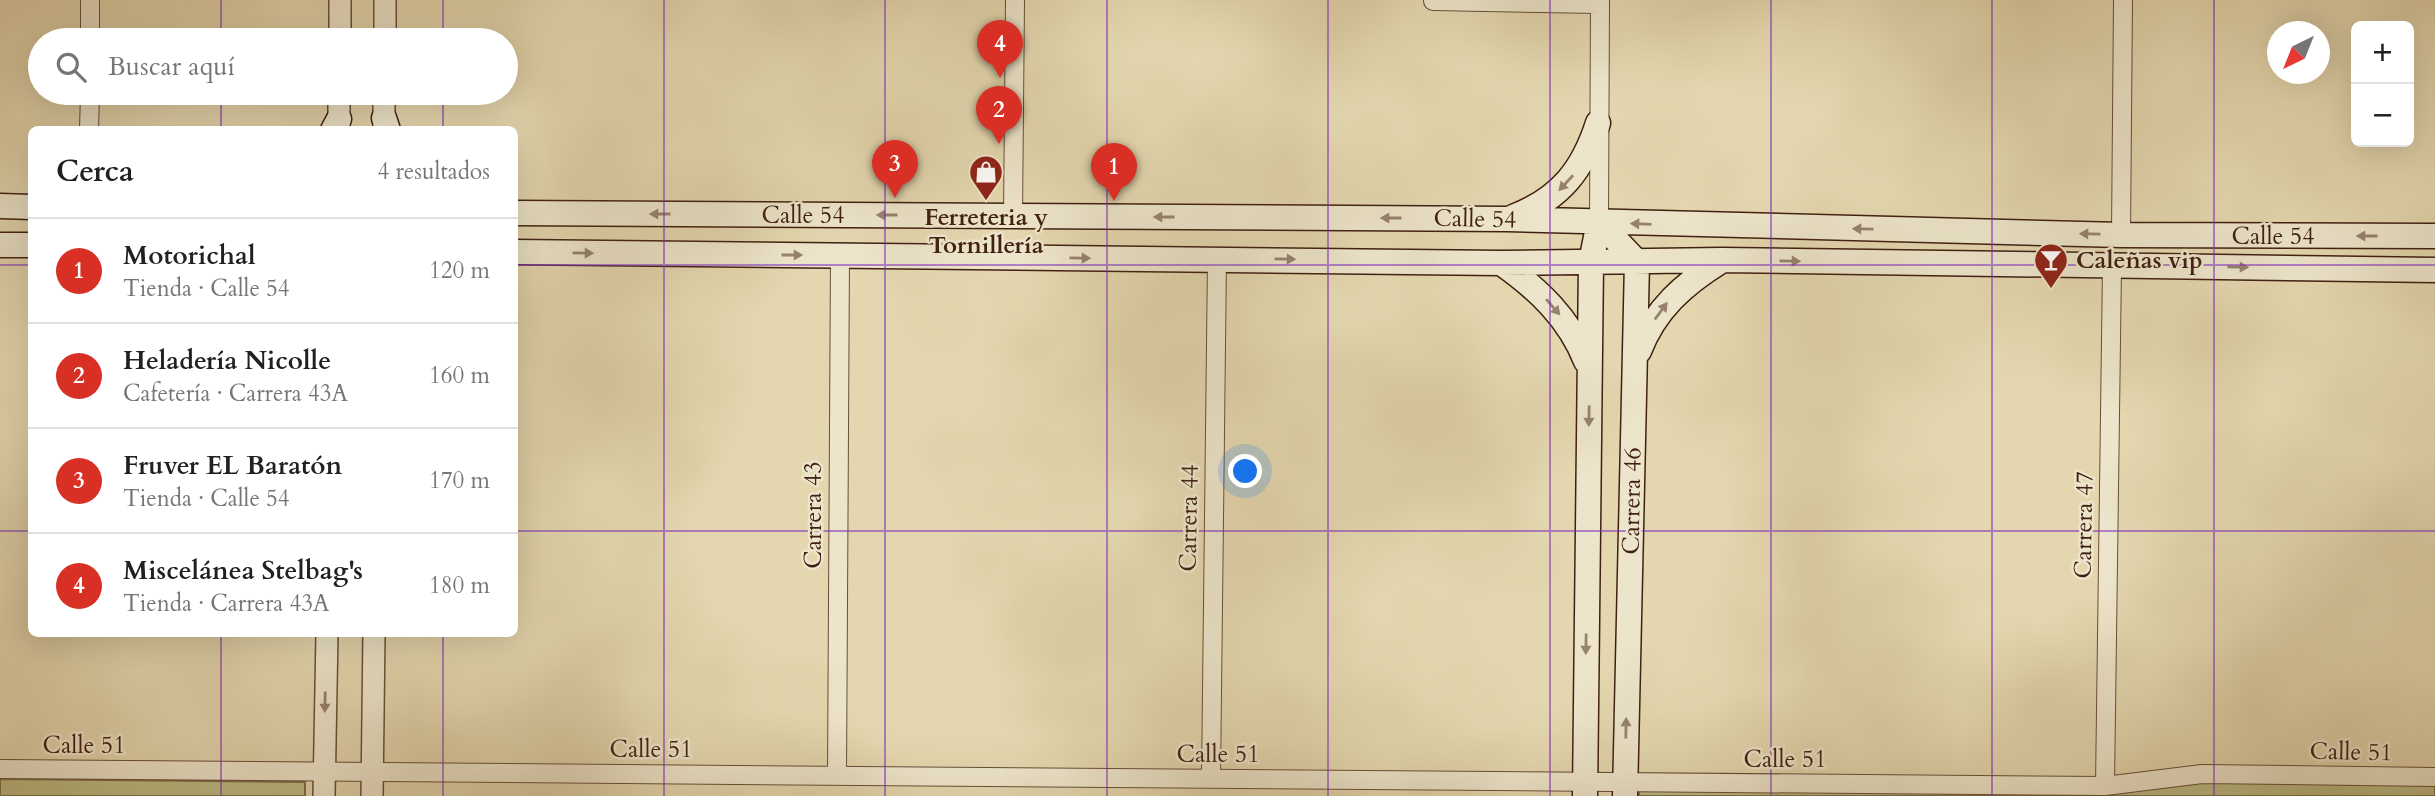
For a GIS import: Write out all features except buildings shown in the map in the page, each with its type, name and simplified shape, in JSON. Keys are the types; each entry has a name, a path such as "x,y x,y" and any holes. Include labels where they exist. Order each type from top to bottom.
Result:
{"main road":[{"path":"1508,219 1536,207 1560,189 1577,170 1590,148 1598,123"},
{"path":"0,206 28,207"},
{"name":"Calle 54","path":"518,213 1508,219 2121,235 2435,236"},
{"path":"1599,222 1637,262"},
{"name":"Carrera 46","path":"1585,789 1591,262 1599,222"},
{"path":"0,245 28,245"},
{"name":"Calle 54","path":"518,252 1501,263 1722,260 2435,270"},
{"path":"1635,373 1639,349 1664,306 1681,288 1722,260"},
{"name":"Carrera 46","path":"1625,789 1637,262"},
{"path":"1501,263 1551,304 1573,333 1590,370"},
{"path":"1587,553 1609,559 1631,553"}],"street":[{"path":"90,0 90,28"},
{"path":"340,0 340,28"},
{"path":"385,0 385,28"},
{"path":"1013,216 1015,0"},
{"path":"2121,235 2123,0"},
{"path":"1433,1 1600,2"},
{"name":"Carrera 46","path":"1599,222 1600,2"},
{"path":"89,126 90,105"},
{"path":"337,126 338,105"},
{"path":"384,105 385,126"},
{"name":"Carrera 43","path":"837,775 840,256"},
{"name":"Carrera 44","path":"1211,778 1217,258"},
{"name":"Carrera 47","path":"2105,786 2112,266"},
{"path":"324,796 327,637"},
{"path":"372,796 374,637"},
{"name":"Calle 51","path":"0,769 1211,778 1585,789 2105,786 2202,775 2435,777"}],"green space":[{"path":"2202,774 2435,777 2435,796 1639,796 1640,782 2105,786"},
{"path":"0,779 305,782 305,796 0,796"}],"place":[{"name":"Miscelánea Stelbag's","path":"1000,78"},
{"name":"Heladería Nicolle","path":"999,144"},
{"name":"Fruver EL Baratón","path":"895,198"},
{"name":"Motorichal","path":"1114,201"},
{"name":"Ferreteria y Tornillería","path":"986,202"},
{"name":"Caleñas vip","path":"2051,290"}]}
